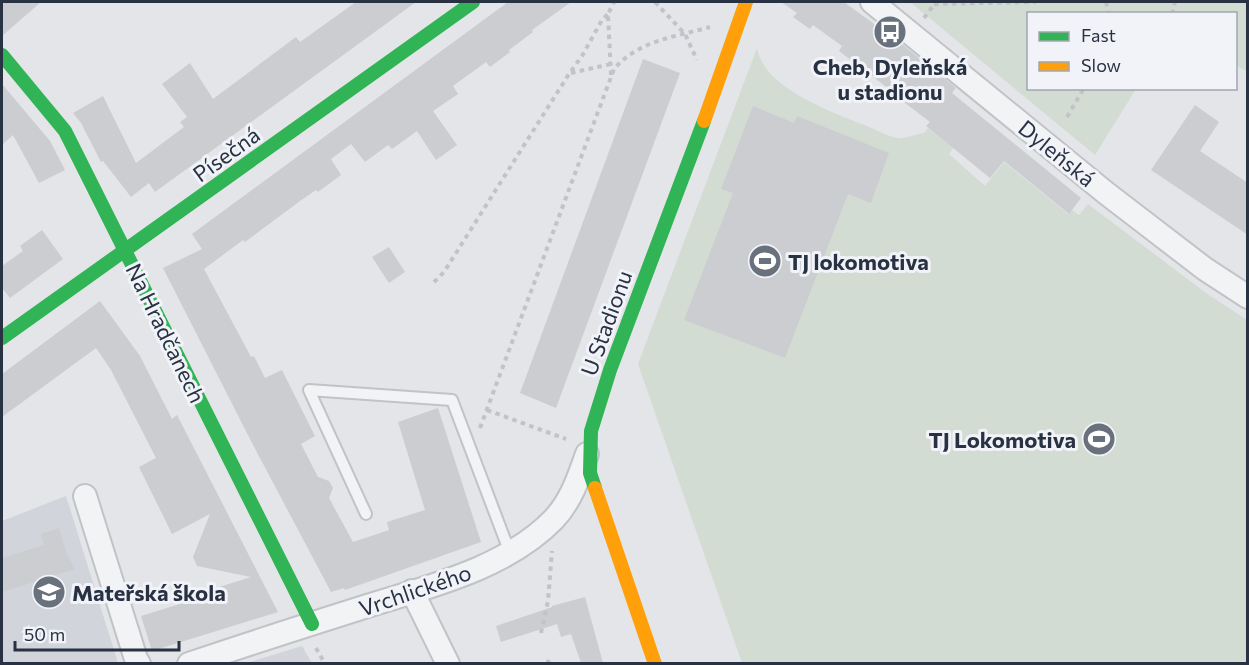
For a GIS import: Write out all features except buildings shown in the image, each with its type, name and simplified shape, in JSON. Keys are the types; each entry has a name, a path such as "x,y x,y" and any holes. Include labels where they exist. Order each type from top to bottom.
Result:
{"street":[{"name":"Písečná","path":"2,338 473,2"},
{"name":"U Stadionu","path":"654,663 590,473 591,430 610,370 747,2"},
{"name":"Dyleňská","path":"872,2 1106,193 1205,269 1248,297"},
{"name":"Na Hradčanech","path":"2,55 65,130 312,624"},
{"name":"Vrchlického","path":"189,663 476,570 510,553 554,518 569,498 589,447"},
{"path":"85,496 139,663"},
{"path":"412,591 448,663"}],"lane":[{"path":"366,514 309,390 452,400 510,553"}],"path":[{"path":"434,282 444,272 614,2"},
{"path":"655,2 685,34"},
{"path":"934,4 1036,2"},
{"path":"608,14 611,76"},
{"path":"471,451 611,76 625,57 639,48 716,26"},
{"path":"569,74 611,64"},
{"path":"1067,117 1083,90"},
{"path":"487,410 589,447"},
{"path":"541,633 548,601 554,518"},
{"path":"547,663 550,658"}],"shaded area":[{"path":"910,2 1247,2 1247,71 1237,66 1237,12 1027,12 1027,90 1135,90 1095,155"},
{"path":"757,48 762,62 772,75 786,87 819,106 897,138 924,133 928,128 953,148 949,154 985,186 1004,162 1068,214 1072,210 1079,215 1088,204 1206,293 1247,320 1247,663 742,663 638,364"},
{"name":"Mateřská škola","path":"66,496 118,663 2,664 2,521"},
{"name":"Mateřská škola","path":"302,646 312,663 247,663"}],"traffic: fast":[{"path":"2,338 473,2"},
{"path":"2,55 65,131 312,624"},
{"path":"595,488 590,473 591,431 610,370 704,121"}],"traffic: slow":[{"path":"704,121 746,2"},
{"path":"595,488 655,664"}],"place":[{"name":"Cheb, Dyleňská u stadionu","path":"890,32"},
{"name":"TJ lokomotiva","path":"765,261"},
{"name":"TJ Lokomotiva","path":"1099,439"},
{"name":"Mateřská škola","path":"49,592"}]}
